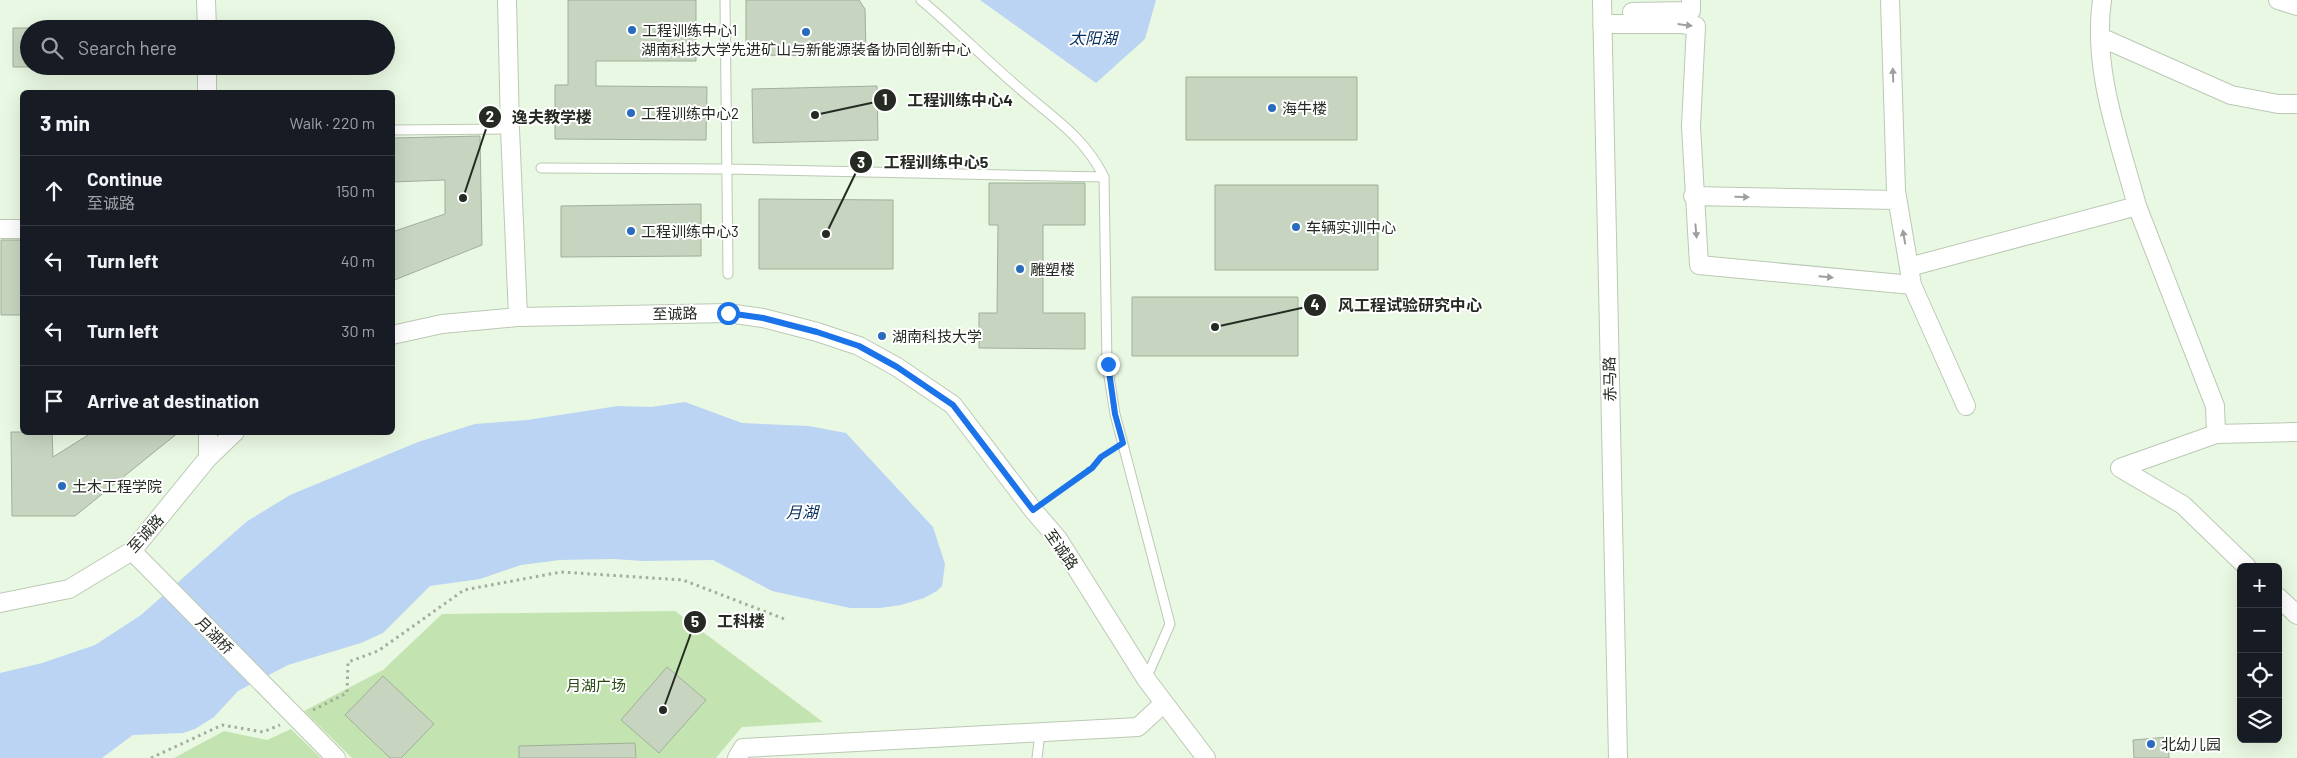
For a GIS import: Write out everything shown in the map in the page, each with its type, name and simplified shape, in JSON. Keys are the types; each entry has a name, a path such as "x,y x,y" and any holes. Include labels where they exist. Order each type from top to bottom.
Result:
{"street":[{"path":"206,0 206,20"},
{"path":"507,0 518,317"},
{"path":"1602,12 1691,11 1691,0"},
{"path":"1890,0 1897,200 1912,285 1966,406"},
{"path":"2102,0 2101,71 2137,206 2215,406 2216,434"},
{"path":"2278,0 2297,6"},
{"path":"1602,12 1696,26 1691,126 1699,265 1912,285"},
{"name":"赤马路","path":"1602,12 1618,758"},
{"path":"2100,37 2231,95 2278,104 2297,104"},
{"path":"207,75 207,90"},
{"path":"1694,196 1897,200"},
{"path":"1909,267 2137,206"},
{"path":"0,229 20,230"},
{"name":"至诚路","path":"395,335 442,324 518,317 728,313 763,318 859,346 897,367 953,405 1033,510 1058,539 1146,679 1163,704 1206,758"},
{"path":"2243,563 2184,505 2120,468 2216,434 2297,432"},
{"path":"208,435 208,458"},
{"name":"至诚路","path":"0,603 69,589 132,551 208,458 232,435"},
{"name":"月湖桥","path":"132,551 336,758"},
{"path":"2282,601 2297,615"},
{"path":"737,758 743,748 1138,727 1163,704"}],"lane":[{"path":"724,0 728,169 728,274"},
{"path":"921,0 961,33 1012,82 1079,138 1094,157 1104,177 1108,364 1115,414 1170,624 1146,679"},
{"path":"395,130 510,129"},
{"path":"541,168 728,169 1104,177"},
{"path":"1037,758 1040,733"}],"path":[{"path":"1033,510 1092,468 1101,457 1123,443"},
{"path":"151,758 222,725 263,732 296,719 347,693 348,662 378,651 464,590 562,572 683,580 787,620"}],"green space":[{"name":"月湖广场","path":"675,611 823,722 742,727 716,758 352,758 304,711 383,670 442,614"},
{"path":"291,729 321,758 174,758 224,731 267,740"}],"water":[{"name":"太阳湖","path":"980,0 1156,0 1145,39 1096,83"},
{"name":"月湖","path":"685,402 742,423 809,426 846,433 933,527 945,564 942,586 924,598 901,605 880,608 850,608 772,591 713,560 560,560 521,565 480,579 430,586 383,633 361,643 288,665 238,691 214,717 195,729 183,733 133,735 102,758 0,758 0,673 42,663 95,645 141,615 246,522 290,495 418,442 475,424 527,420 618,406 651,407"}],"building":[{"path":"568,0 696,0 696,61 596,61 596,86 707,87 706,140 555,139 555,85 568,85"},
{"name":"湖南科技大学先进矿山与新能源装备协同创新中心","path":"746,0 859,0 865,9 866,56 746,55"},
{"path":"13,28 20,28 20,67 13,67"},
{"name":"海牛楼","path":"1186,77 1357,77 1357,140 1186,140"},
{"path":"877,86 878,140 753,143 752,89"},
{"path":"480,136 482,245 395,280 395,231 445,214 445,180 395,182 395,138"},
{"name":"雕塑楼","path":"989,183 1085,183 1085,225 1043,225 1043,313 1085,313 1085,349 979,348 979,313 997,313 998,225 989,225"},
{"name":"车辆实训中心","path":"1215,185 1378,185 1378,270 1215,270"},
{"path":"759,199 893,200 893,269 759,269"},
{"name":"工程训练中心3","path":"701,204 701,256 561,257 561,206"},
{"path":"1,240 20,240 20,315 1,315"},
{"path":"1132,297 1298,297 1298,356 1132,356"},
{"name":"土木工程学院","path":"11,432 20,432 20,435 52,435 53,457 88,435 175,435 75,516 12,516"},
{"path":"667,667 706,700 659,753 621,720"},
{"path":"383,676 434,724 401,758 390,758 345,715"},
{"path":"2168,737 2169,758 2134,758 2133,740"},
{"path":"635,743 636,758 519,758 519,746"}],"place":[{"name":"工程训练中心1","path":"632,30"},
{"name":"湖南科技大学先进矿山与新能源装备协同创新中心","path":"806,32"},
{"name":"海牛楼","path":"1272,108"},
{"name":"工程训练中心2","path":"631,113"},
{"name":"工程训练中心4","path":"815,115"},
{"name":"逸夫教学楼","path":"463,198"},
{"name":"车辆实训中心","path":"1296,227"},
{"name":"工程训练中心3","path":"631,231"},
{"name":"工程训练中心5","path":"826,234"},
{"name":"雕塑楼","path":"1020,269"},
{"name":"风工程试验研究中心","path":"1215,327"},
{"name":"湖南科技大学","path":"882,336"},
{"name":"土木工程学院","path":"62,486"},
{"name":"工科楼","path":"663,710"},
{"name":"北幼儿园","path":"2151,744"}],"route":[{"path":"728,313 763,318 817,332 859,346 897,367 953,405 1033,510 1062,490 1075,478 1092,468 1101,457 1123,443 1115,414 1108,364"}]}
